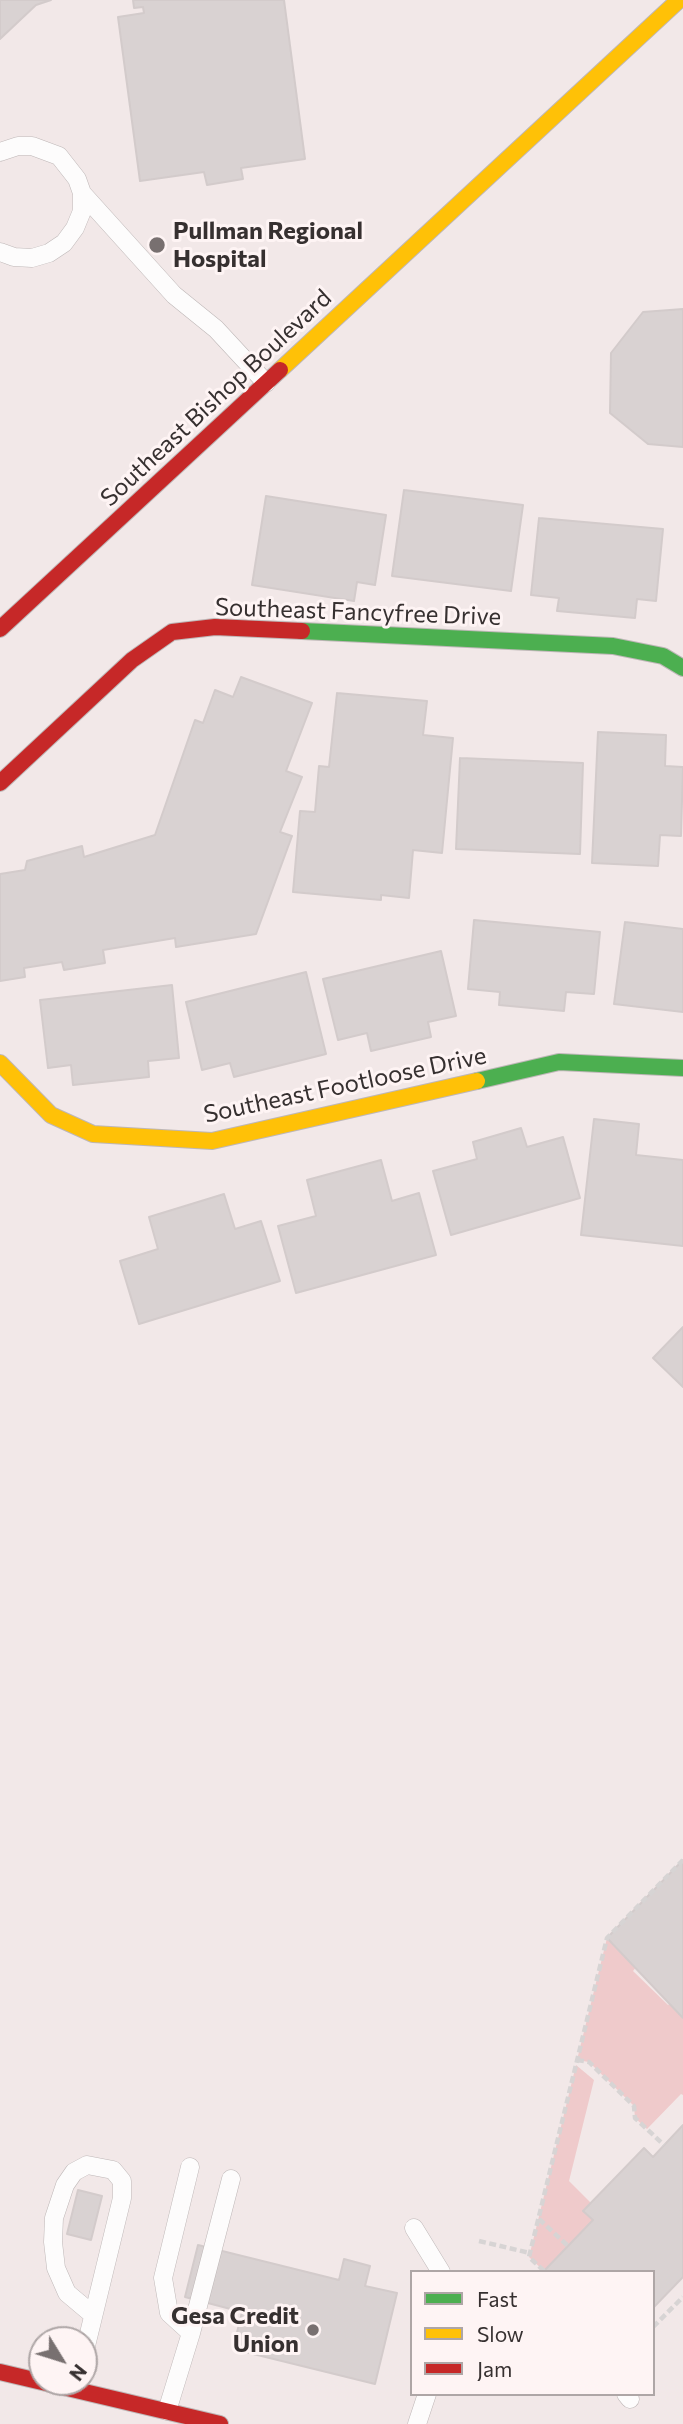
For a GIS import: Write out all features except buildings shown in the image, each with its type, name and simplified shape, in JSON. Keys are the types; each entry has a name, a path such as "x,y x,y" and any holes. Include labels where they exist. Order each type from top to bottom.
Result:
{"street":[{"name":"Southeast Bishop Boulevard","path":"0,629 678,0"},
{"name":"Southeast Fancyfree Drive","path":"0,783 132,660 173,632 215,627 613,646 663,656 683,668"},
{"name":"Southeast Footloose Drive","path":"0,1063 51,1115 93,1134 212,1141 559,1062 683,1068"},
{"path":"0,2372 28,2377"},
{"path":"98,2393 220,2424"}],"lane":[{"path":"0,152 18,146 46,149 70,166 82,193 174,295 216,329 266,383"},
{"path":"0,252 14,257 32,258 49,253 64,243 75,228 82,211 82,193"},
{"path":"90,2326 122,2197 122,2181 113,2170 86,2165 75,2172 65,2185 54,2218 53,2242 56,2268 67,2293 92,2314"},
{"path":"190,2167 163,2278 169,2313 191,2333"},
{"path":"167,2411 191,2333 231,2179"},
{"path":"414,2228 440,2270"},
{"path":"417,2424 426,2396"}],"path":[{"path":"543,2270 529,2257 607,1938 683,1860"},
{"path":"577,2060 589,2062 634,2106 635,2118 664,2145"},
{"path":"538,2218 568,2246"},
{"path":"479,2241 530,2253"},
{"path":"655,2325 683,2297"}],"shaded area":[{"path":"607,1938 637,1966 633,1971 668,2005 673,2001 681,2010 678,2013 683,2019 683,2095 681,2094 647,2129 635,2118 634,2106 589,2062 577,2060"},
{"path":"576,2065 594,2080 569,2181 591,2203 583,2211 593,2220 545,2270 529,2257"}],"traffic: fast":[{"path":"302,631 613,646 663,656 683,668"},
{"path":"477,1081 559,1062 683,1068"}],"traffic: slow":[{"path":"280,370 679,0"},
{"path":"0,1063 51,1115 93,1134 212,1141 477,1081"}],"traffic: jam":[{"path":"0,629 280,370"},
{"path":"0,783 132,660 172,632 215,627 302,631"},
{"path":"0,2372 220,2424"}],"place":[{"name":"Pullman Regional Hospital","path":"157,245"},
{"name":"Gesa Credit Union","path":"313,2330"}]}
